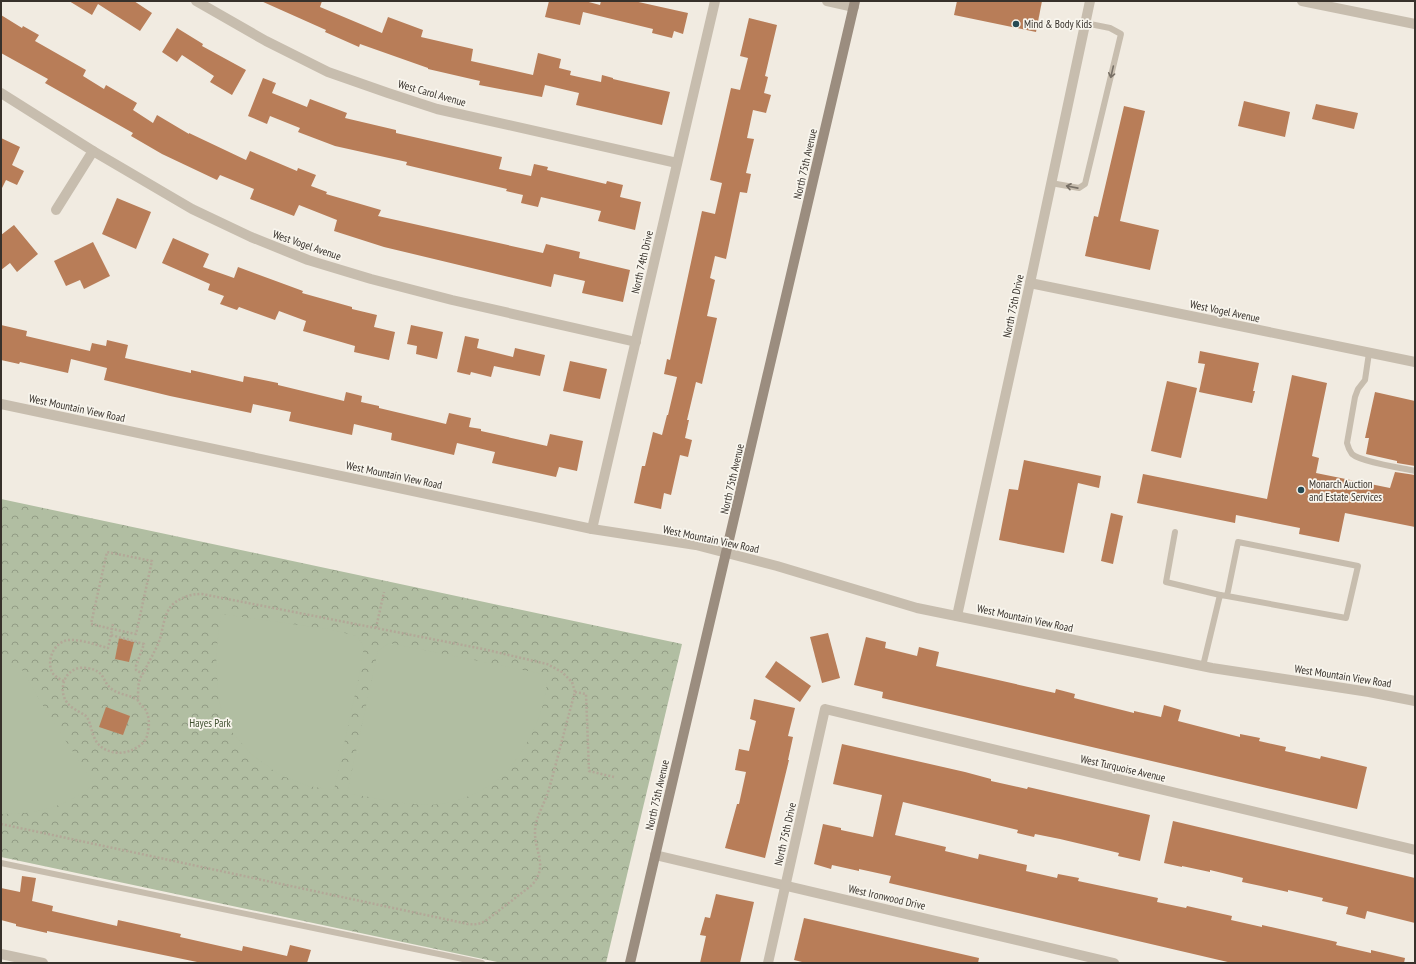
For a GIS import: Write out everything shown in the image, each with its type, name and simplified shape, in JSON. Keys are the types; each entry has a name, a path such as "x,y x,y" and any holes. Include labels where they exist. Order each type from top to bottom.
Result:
{"main road":[{"name":"North 75th Avenue","path":"630,963 855,4"}],"street":[{"name":"West Carol Avenue","path":"196,1 266,41 328,72 388,93 437,108 677,163"},
{"name":"North 74th Drive","path":"592,529 715,1"},
{"path":"827,1 855,4"},
{"name":"North 75th Drive","path":"957,616 1090,1"},
{"path":"1302,1 1415,24"},
{"name":"West Vogel Avenue","path":"1,93 93,151 192,209 251,237 308,260 452,300 636,342"},
{"path":"56,210 93,151"},
{"name":"West Vogel Avenue","path":"1030,283 1415,362"},
{"name":"West Mountain View Road","path":"1,404 592,529 696,545 777,566 917,608 1203,666 1369,692 1415,701"},
{"name":"North 75th Drive","path":"768,963 825,709"},
{"name":"West Turquoise Avenue","path":"825,709 1415,850"},
{"name":"West Ironwood Drive","path":"655,855 1114,963"},
{"path":"1,954 25,961 43,963"}],"lane":[{"path":"1051,183 1079,188 1085,184 1121,34 1110,28 1085,23"},
{"path":"1370,353 1365,380 1358,389 1355,397 1347,443 1348,449 1362,459 1415,471"},
{"path":"1175,532 1166,582 1220,595 1346,618 1358,566 1238,542 1227,596"},
{"path":"1203,666 1220,595"},
{"path":"1,863 482,963"}],"path":[{"path":"107,552 152,561 136,634 112,628 91,624 107,552"},
{"path":"376,628 384,592"},
{"path":"1,824 476,925 488,919 532,885 538,878 540,870 535,830 549,789 575,692 572,682 562,672 547,664 483,649 376,628 202,594 190,594 171,606 164,621 159,640 138,682 138,700"},
{"path":"64,681 52,672 51,666 52,655 58,645 63,641 70,640 108,648 113,624"},
{"path":"111,636 134,640 144,644 136,666 136,670 143,674"},
{"path":"81,667 96,670 102,674 109,687 114,691 129,695 138,700 147,711 149,718 146,740 132,750 124,753 115,752 102,747 94,738 86,717 68,705 63,694 64,681 68,674 74,669 81,667"},
{"path":"575,692 586,694 589,772 614,777"}],"green space":[{"name":"Hayes Park","path":"1,499 682,644 606,963 502,963 1,857"},
{"path":"221,614 328,629 357,636 364,647 334,790 308,786 278,774 251,754 225,724 218,696 216,654"},
{"path":"389,643 548,675 541,711 532,733 513,764 497,780 467,797 453,802 436,804 411,804 347,793 378,651"},
{"path":"6,665 21,668 45,709 94,784 61,804 39,811 1,814 1,668"}],"building":[{"path":"69,1 134,1 152,13 140,31 98,4 92,15"},
{"path":"261,1 322,1 320,7 382,33 388,17 423,30 421,37 473,49 471,61 533,75 538,53 561,59 559,68 571,71 570,75 601,82 602,75 613,79 670,92 662,125 576,105 579,93 545,85 542,97 479,85 480,81 428,69 360,44 359,47 325,32 326,30"},
{"path":"549,1 585,1 600,5 601,1 634,1 688,13 683,34 674,31 672,38 652,33 653,29 583,12 580,25 545,17"},
{"name":"Mind & Body Kids","path":"957,1 1042,1 1036,32 954,15"},
{"path":"1,15 22,28 23,26 39,35 35,41 86,70 83,76 104,89 106,85 137,103 133,110 153,123 157,115 189,134 246,160 250,151 297,171 298,168 316,175 311,186 327,192 326,194 381,210 378,216 543,253 546,244 580,252 579,258 630,270 623,302 582,293 585,281 554,274 551,287 384,247 334,231 337,220 299,205 294,216 250,199 254,189 220,175 217,180 162,154 131,136 133,133 45,83 48,79 1,53"},
{"path":"749,18 777,25 765,76 768,77 764,93 771,95 766,113 753,110 747,138 754,139 746,173 751,174 747,193 740,192 726,259 715,256 710,278 715,280 707,316 717,318 702,384 696,382 687,420 689,420 685,438 692,440 688,457 680,455 671,495 664,493 661,509 634,503 642,466 645,466 653,432 662,435 668,415 677,377 664,374 667,359 670,360 702,211 715,214 722,183 710,180 731,88 740,90 748,58 740,56"},
{"path":"177,28 203,44 202,46 246,70 232,95 210,82 214,76 182,55 177,62 162,52"},
{"path":"263,78 276,83 272,93 307,107 310,99 347,113 345,118 396,130 396,133 502,157 499,169 531,176 534,164 548,167 547,170 606,184 607,181 623,185 620,197 641,202 635,230 598,221 601,211 541,197 538,207 521,203 523,195 506,191 507,189 406,165 407,162 335,146 298,132 300,128 270,116 267,124 248,116"},
{"path":"1244,101 1290,112 1285,137 1238,126"},
{"path":"1316,104 1358,113 1354,129 1312,119"},
{"path":"1124,106 1145,111 1120,221 1159,230 1150,270 1085,256 1094,216 1098,217"},
{"path":"1,138 20,147 12,165 24,171 17,185 6,180 1,190"},
{"path":"117,198 151,212 136,249 102,234"},
{"path":"14,225 38,254 17,272 10,263 1,270 1,235"},
{"path":"173,238 209,254 203,267 234,278 238,267 303,291 302,293 352,307 352,309 377,315 374,327 395,332 389,360 354,352 355,346 303,331 306,321 279,311 275,320 239,307 237,310 220,304 224,296 208,290 210,284 162,263"},
{"path":"93,242 110,276 84,289 80,280 66,286 54,261"},
{"path":"1,325 27,331 26,336 90,351 92,343 106,346 107,340 128,345 125,358 191,373 191,370 243,382 244,376 278,383 278,385 344,401 346,392 362,396 361,402 379,406 379,408 446,424 449,413 471,418 469,427 547,446 550,434 583,441 577,471 559,467 556,477 492,463 495,452 457,443 454,455 391,440 392,433 354,424 352,435 289,421 291,412 253,404 251,413 170,396 104,380 107,368 71,359 68,373 20,362 19,364 1,360"},
{"path":"411,325 443,332 437,359 416,354 417,346 407,344"},
{"path":"465,336 479,339 477,348 513,357 515,348 545,355 540,376 494,366 491,377 471,372 470,375 457,372"},
{"path":"1200,351 1259,363 1252,403 1199,392 1205,364 1198,363"},
{"path":"570,361 607,369 600,399 563,391"},
{"path":"1292,375 1327,383 1312,456 1319,458 1316,473 1390,488 1395,472 1415,475 1415,527 1345,513 1339,542 1299,534 1300,528 1236,515 1235,523 1137,503 1143,474 1267,499"},
{"path":"1167,381 1197,388 1181,458 1151,451"},
{"path":"1375,392 1415,401 1415,466 1397,463 1397,461 1366,454 1369,438 1365,438"},
{"path":"1024,460 1101,476 1099,488 1078,483 1064,553 999,540 1009,489 1018,490"},
{"path":"1111,513 1123,516 1113,564 1101,561"},
{"path":"828,633 840,678 822,683 810,637"},
{"path":"866,637 886,642 885,648 917,656 919,647 939,652 936,666 1055,693 1056,689 1075,694 1074,698 1134,713 1134,711 1161,717 1164,705 1181,710 1178,721 1240,737 1240,734 1260,738 1259,741 1286,747 1285,751 1320,759 1321,756 1367,767 1357,809 882,698 883,692 854,685"},
{"path":"119,638 134,642 129,662 115,659"},
{"path":"776,661 811,686 800,702 765,677"},
{"path":"754,699 795,708 788,736 793,737 789,760 765,858 725,848 737,804 739,804 746,772 735,770 739,749 749,751 756,721 750,719"},
{"path":"106,707 130,716 123,735 99,727"},
{"path":"842,744 965,772 991,779 991,781 1027,789 1028,787 1150,815 1140,861 1118,856 1119,853 1035,834 1034,837 1017,833 1018,830 903,802 895,835 946,847 945,851 978,859 979,854 1027,865 1026,871 1057,878 1058,874 1079,878 1078,881 1158,898 1157,902 1186,908 1187,906 1232,916 1231,920 1262,927 1262,925 1337,942 1336,945 1371,953 1371,950 1405,958 1404,963 1232,963 889,883 891,876 832,865 831,869 814,864 823,824 841,828 841,830 873,837 882,795 833,784"},
{"path":"1173,821 1415,878 1415,923 1367,911 1365,919 1346,914 1348,907 1322,901 1323,898 1242,882 1243,878 1210,870 1210,872 1164,863"},
{"path":"22,876 36,878 32,901 53,906 52,911 117,926 118,920 181,934 180,937 242,951 243,946 287,956 290,945 311,950 307,963 202,963 16,926 16,924 1,920 1,888 20,892"},
{"path":"716,894 754,902 740,963 700,963 706,936 700,935 705,917 710,918"},
{"path":"804,918 979,958 978,963 806,963 794,960"}],"place":[{"name":"Mind & Body Kids","path":"1016,24"},
{"name":"Monarch Auction and Estate Services","path":"1301,490"}]}
